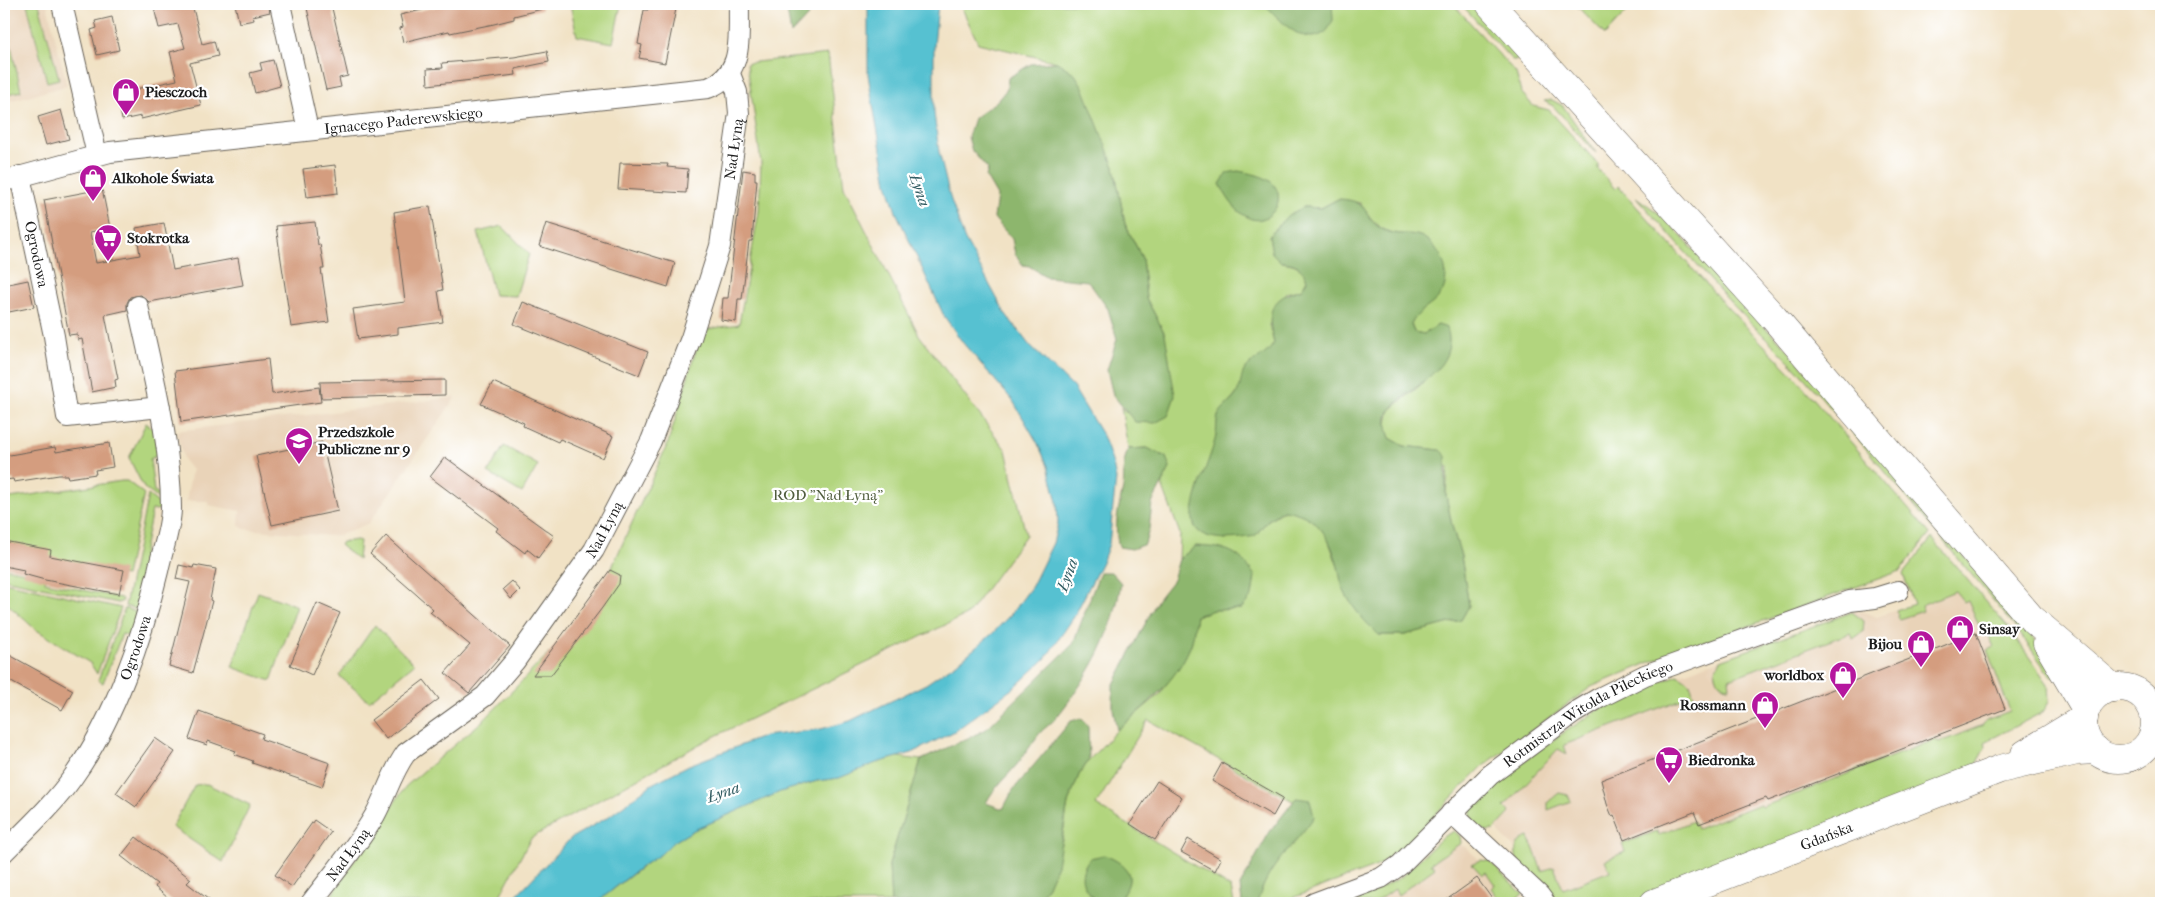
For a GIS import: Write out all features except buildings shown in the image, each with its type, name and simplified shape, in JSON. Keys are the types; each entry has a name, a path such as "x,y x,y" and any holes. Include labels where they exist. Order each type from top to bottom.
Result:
{"main road":[{"path":"1490,4 1781,325 2031,618 2074,686 2085,714 2085,734 2096,750 2113,758 2132,756 2148,744 2158,724 2152,708 2152,694 2130,689 2113,688 2097,695 2085,714"},
{"path":"2031,618 2113,688"},
{"name":"Gdańska","path":"2000,768 2085,714"},
{"name":"Gdańska","path":"1654,903 2000,768 2077,751 2096,750"}],"street":[{"path":"62,4 96,155"},
{"path":"280,4 308,130"},
{"path":"730,74 737,56 739,4"},
{"name":"Ignacego Paderewskiego","path":"12,178 96,155 308,130 708,88 721,83 730,74"},
{"name":"Nad Łyną","path":"311,903 363,834 375,814 398,764 406,753 486,696 515,661 594,550 651,441 691,338 720,246 739,113 737,92 730,74"},
{"name":"Ogrodowa","path":"12,178 54,336 67,417 160,407"},
{"name":"Ogrodowa","path":"4,852 73,777 95,740 134,656 145,623 171,510 169,471 160,407 138,306"},
{"name":"Rotmistrza Witolda Pileckiego","path":"1314,903 1381,878 1414,853 1472,791 1516,755 1574,713 1616,689 1646,675 1850,601 1875,598 1898,591"},
{"path":"1451,813 1539,895 1545,903"}],"shaded area":[{"path":"4,4 47,4 67,86 4,102"},
{"name":"Przedszkole Publiczne nr 9","path":"456,397 369,523 340,535 330,536 244,529 239,525 240,511 208,505 208,501 186,501 192,470 184,460 176,431"},
{"path":"1945,574 2039,682 2043,707 1555,895 1545,879 1484,817 1528,764 1678,675 1858,610 1877,617 1896,610 1920,609 1913,586"},
{"path":"1446,846 1464,846 1526,903 1371,903"}],"green space":[{"path":"27,4 39,4 59,79 47,82"},
{"path":"570,4 621,4 613,43 577,36"},
{"path":"786,4 819,4 791,34"},
{"path":"960,4 1453,4 1516,73 1521,92 1533,106 1549,110 1598,164 1598,169 1615,189 1618,186 1726,306 1794,376 1930,534 1900,571 1650,662 1591,687 1483,766 1402,848 1377,866 1279,903 1249,903 1298,804 1148,720 1096,805 1231,888 1234,903 1035,903 1048,886 1062,840 1068,803 1079,775 1089,760 1117,730 1160,694 1191,645 1196,616 1213,610 1241,609 1197,546 1179,559 1180,534 1161,482 1170,468 1147,448 1128,449 1121,407 1126,413 1165,334 1146,298 1142,258 1125,224 1114,167 1057,62 978,43","holes":["1338,199 1360,203 1378,226 1384,230 1398,234 1419,236 1446,273 1439,296 1414,317 1411,324 1414,332 1424,334 1438,325 1424,382 1390,410 1386,427 1390,438 1404,446 1439,450 1448,468 1446,495 1452,526 1461,556 1469,606 1461,620 1405,635 1379,635 1337,564 1328,539 1316,521 1299,512 1284,510 1267,521 1255,536 1224,539 1216,436 1218,417 1238,392 1259,358 1268,354 1274,343 1269,325 1286,293 1302,289 1307,280 1298,266 1281,262 1304,207 1321,208"]},
{"path":"1264,4 1332,4 1333,20 1324,33 1315,37 1307,37 1283,23"},
{"path":"1461,4 1471,4 1520,58 1515,61 1511,59"},
{"path":"1575,4 1634,4 1605,35"},
{"path":"4,23 6,23 21,91 4,95"},
{"name":"ROD \"Nad Łyną\"","path":"828,54 844,187 919,335 1006,450 1026,535 968,614 707,740 531,838 496,903 327,903 406,786 486,718 594,607 668,443 702,330 739,324 759,211 761,163 747,63"},
{"path":"1057,62 1074,73 1083,87 1114,167 1125,224 1142,258 1146,298 1165,334 1175,396 1168,416 1155,423 1135,422 1113,395 1107,370 1117,339 1108,309 1088,281 1047,277 1029,266 1023,265 1015,254 1012,239 994,218 997,196 986,177 988,169 972,151 968,137 974,118 997,101 1007,89 1008,78 1031,64"},
{"path":"1552,100 1563,106 1596,153 1553,106 1544,101"},
{"path":"1238,171 1263,177 1274,185 1278,192 1277,206 1268,216 1254,220 1247,217 1234,207 1228,198 1220,184 1227,173"},
{"path":"1636,197 1664,217 1753,316 1785,346 2028,631 2060,677 2051,677 2013,624 1851,431 1791,363 1730,302"},
{"path":"1338,199 1349,200 1362,206 1373,221 1386,231 1416,235 1428,240 1440,255 1446,272 1443,290 1438,298 1420,313 1411,325 1414,332 1424,334 1438,325 1447,328 1449,342 1447,354 1441,365 1432,374 1391,409 1387,415 1387,423 1390,438 1404,446 1440,450 1446,456 1446,495 1452,526 1461,556 1469,606 1461,620 1405,635 1379,635 1360,616 1344,590 1335,556 1326,536 1320,528 1305,516 1283,510 1267,521 1255,536 1231,539 1206,536 1195,527 1193,519 1196,496 1214,444 1218,416 1237,393 1246,368 1264,355 1274,343 1270,323 1273,308 1283,297 1302,289 1307,280 1301,268 1291,263 1281,262 1272,253 1269,236 1288,215 1304,207 1321,208"},
{"path":"502,226 529,254 516,296 494,295 478,232"},
{"path":"146,423 156,431 162,453 150,459 154,491 162,495 167,505 144,488 129,458"},
{"path":"504,446 538,465 522,493 488,473"},
{"path":"1147,448 1166,457 1170,468 1152,503 1145,544 1132,549 1119,547 1117,539 1118,510 1123,488 1126,455 1128,449"},
{"path":"127,481 144,494 126,576 48,560 49,553 4,541 4,499"},
{"path":"148,495 166,509 152,510 143,555 155,559 140,610 125,606"},
{"path":"1932,538 2010,630 2048,684 2049,702 2043,712 1985,742 1986,746 1974,768 1954,779 1634,903 1553,903 1555,901 1543,885 1517,861 1517,846 1521,841 1529,837 1542,871 1554,867 1563,889 1610,871 1605,860 1625,852 1622,844 1657,831 1659,835 1693,821 1697,829 1760,804 1762,807 1934,740 1940,742 1983,725 1986,720 2010,711 1987,650 1994,647 1986,629 1981,630 1968,600 1964,602 1955,591 1921,605 1923,611 1899,619 1896,610 1914,604 1903,574"},
{"path":"360,541 358,560 340,545 342,542"},
{"path":"1196,546 1224,549 1243,560 1255,576 1252,596 1241,609 1213,610 1196,616 1191,643 1184,660 1176,672 1159,693 1117,730 1113,709 1113,686 1158,599 1173,580 1179,559"},
{"path":"4,568 46,576 45,582 121,598 123,601 118,603 4,579"},
{"path":"1100,572 1111,572 1121,583 1112,621 1098,655 1068,702 1054,720 1039,734 986,803 1003,809 1013,790 1071,721 1081,718 1088,726 1089,760 1079,775 1068,803 1057,865 1048,886 1035,903 891,903 889,865 921,760 985,730 1073,644"},
{"path":"4,582 121,608 97,674 90,663 35,629 4,601"},
{"path":"258,592 297,606 271,681 232,667"},
{"path":"125,608 139,613 134,637 122,634 103,683 98,680"},
{"path":"1852,612 1864,621 1863,632 1853,639 1850,633 1729,679 1730,687 1721,684 1718,679 1715,669 1721,660"},
{"path":"375,625 414,664 369,701 339,676"},
{"path":"1678,675 1690,683 1694,697 1688,704 1685,698 1564,745 1567,754 1558,749 1504,807 1510,813 1494,830 1486,831 1473,820 1471,811 1477,801 1532,755 1595,712 1615,701"},
{"path":"898,757 921,760 889,865 891,903 596,903 672,843 694,830 780,792 817,781 839,778 876,763"},
{"path":"207,784 250,805 223,862 172,827 195,785"},
{"path":"1559,793 1568,795 1571,801 1548,810 1548,802"},
{"path":"1296,798 1310,800 1314,817 1274,867 1257,903 1242,903 1240,886 1269,833"},
{"path":"1454,831 1460,836 1461,843 1431,863 1435,868 1398,895 1395,889 1375,903 1357,903 1361,898 1400,878 1444,836"},
{"path":"1104,855 1121,864 1129,875 1127,888 1114,903 1098,903 1088,892 1083,882 1083,871 1090,858"},
{"path":"1480,860 1489,861 1523,894 1509,903 1502,903 1491,888 1495,885 1486,872 1482,875 1472,864"}],"water":[{"name":"Łyna","path":"868,4 938,4 934,46 934,113 939,152 950,197 964,238 1005,313 1030,346 1073,387 1104,438 1116,479 1109,544 1103,560 1074,617 1045,659 1016,686 955,731 912,753 876,763 839,778 817,781 780,792 694,830 672,843 661,854 642,866 596,903 509,903 571,838 608,817 652,784 689,765 765,736 821,729 850,721 926,684 961,660 992,634 1012,613 1032,586 1053,543 1058,523 1057,502 1048,466 1037,442 1013,401 963,343 944,316 896,212 887,183 868,74"}],"place":[{"name":"Piesczoch","path":"126,116"},
{"name":"Alkohole Świata","path":"93,202"},
{"name":"Stokrotka","path":"108,262"},
{"name":"Przedszkole Publiczne nr 9","path":"299,465"},
{"name":"Sinsay","path":"1960,653"},
{"name":"Bijou","path":"1921,668"},
{"name":"worldbox","path":"1843,699"},
{"name":"Rossmann","path":"1765,729"},
{"name":"Biedronka","path":"1669,784"}]}
